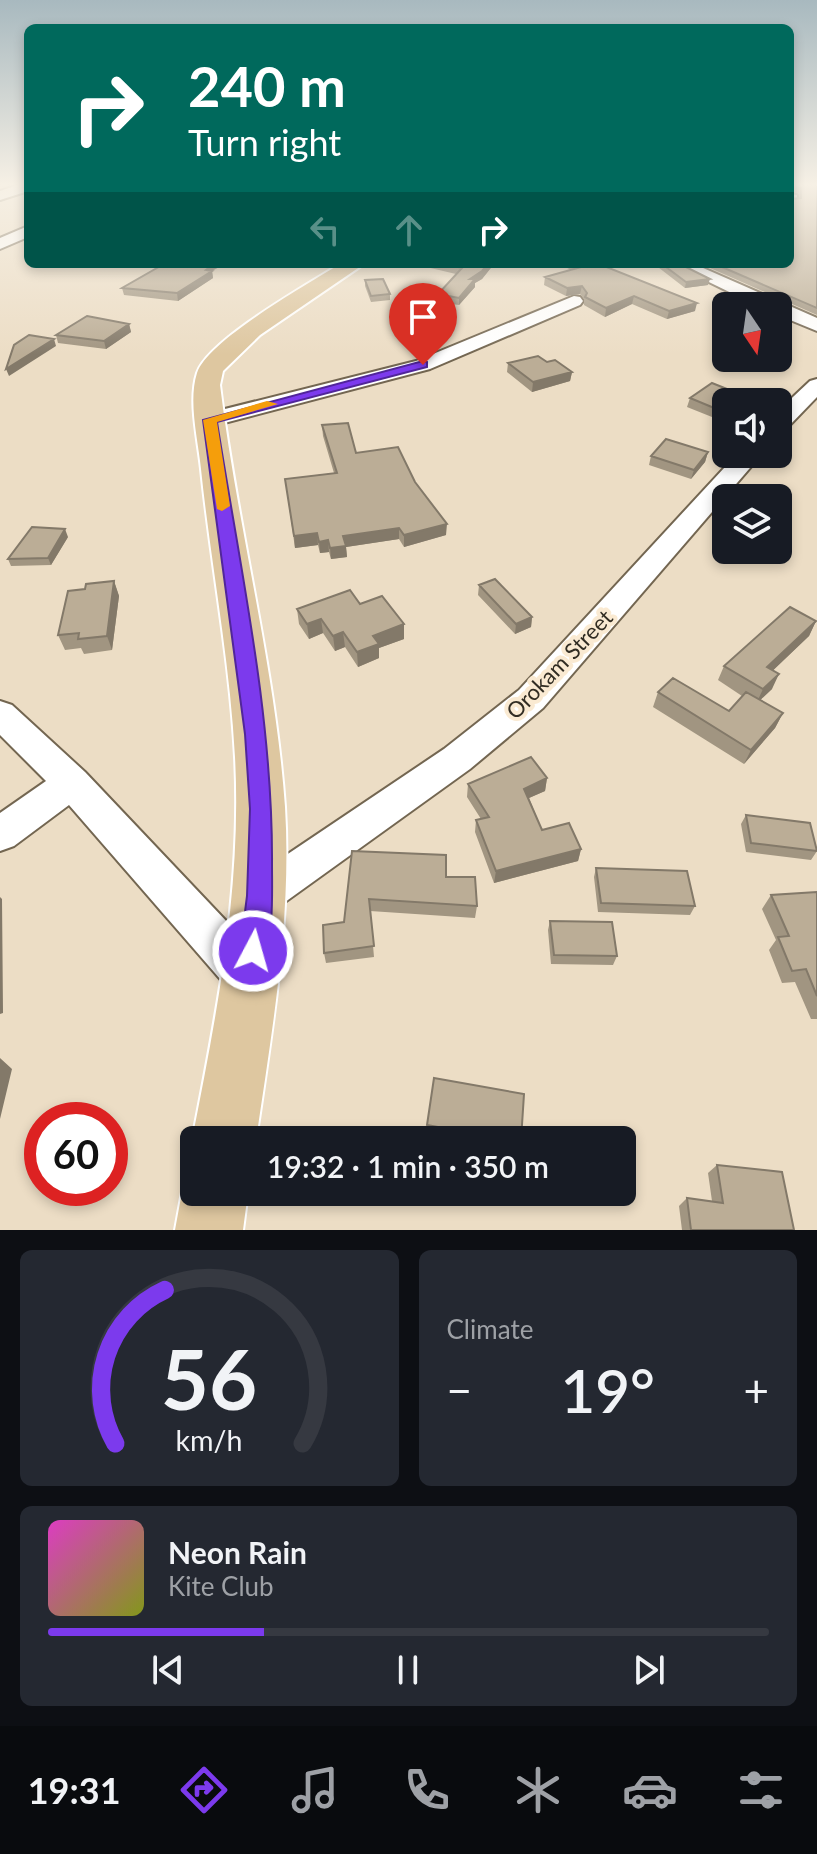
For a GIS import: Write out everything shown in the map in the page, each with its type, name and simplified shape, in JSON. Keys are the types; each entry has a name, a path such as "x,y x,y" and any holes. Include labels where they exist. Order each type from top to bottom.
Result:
{"main road":[{"path":"226,1126 260,896 261,809 256,734 209,420 207,385 211,369 251,330 348,268"},
{"path":"209,1230 213,1206"}],"street":[{"path":"689,268 742,292"},
{"path":"209,420 423,365 574,301"},
{"path":"792,314 817,325"},
{"path":"792,410 817,385"},
{"name":"Orokam Street","path":"260,896 457,759 531,699 737,468"},
{"path":"0,714 72,783 250,979"},
{"path":"0,834 72,783"}],"building":[{"path":"794,240 817,240 817,308 792,297 792,292 780,292 724,268 794,268"},
{"path":"157,268 209,268 206,270 212,271 177,293 122,288"},
{"path":"462,268 485,268 470,279 475,279 459,298 438,294"},
{"path":"578,268 609,268 697,303 669,311 634,296 606,308 585,297 587,293 582,286 567,288 545,277"},
{"path":"667,268 688,268 710,279 686,282"},
{"path":"383,279 390,294 371,296 365,280"},
{"path":"87,316 129,324 104,341 56,335"},
{"path":"29,335 54,339 6,369 14,345"},
{"path":"538,356 547,362 555,360 572,372 533,382 508,363"},
{"path":"712,383 724,388 712,388 712,407 690,398"},
{"path":"348,423 356,453 398,447 415,482 447,524 404,535 399,528 343,536 346,546 330,548 328,540 319,542 317,533 294,536 285,479 337,473 322,425"},
{"path":"666,439 708,452 694,470 651,456"},
{"path":"32,527 65,529 48,558 8,559"},
{"path":"495,579 532,617 516,624 479,585"},
{"path":"114,581 107,636 78,639 79,633 58,635 68,591 85,589 86,584"},
{"path":"350,590 360,604 382,596 404,624 373,636 379,644 357,652 343,632 333,636 321,619 307,624 297,609"},
{"path":"790,607 816,621 767,667 779,674 763,689 724,666"},
{"path":"673,678 729,711 746,692 783,713 751,750 658,692"},
{"path":"531,757 547,778 524,789 542,830 569,823 581,849 496,871 476,820 489,817 468,784"},
{"path":"746,815 810,823 817,851 751,843"},
{"path":"352,851 446,855 446,877 475,877 477,906 369,899 374,946 324,953 323,925 344,922"},
{"path":"596,868 687,871 695,906 601,903"},
{"path":"817,892 817,996 806,969 792,971 778,937 789,936 771,895"},
{"path":"550,921 612,922 617,956 554,955"},
{"path":"434,1078 524,1094 522,1126 427,1125"},
{"path":"717,1165 782,1172 794,1230 691,1230 687,1198 723,1203"}],"slow traffic":[{"path":"222,506 209,420 272,404"}],"route":[{"path":"253,951 260,896 261,809 256,734 209,420 423,365"}]}
